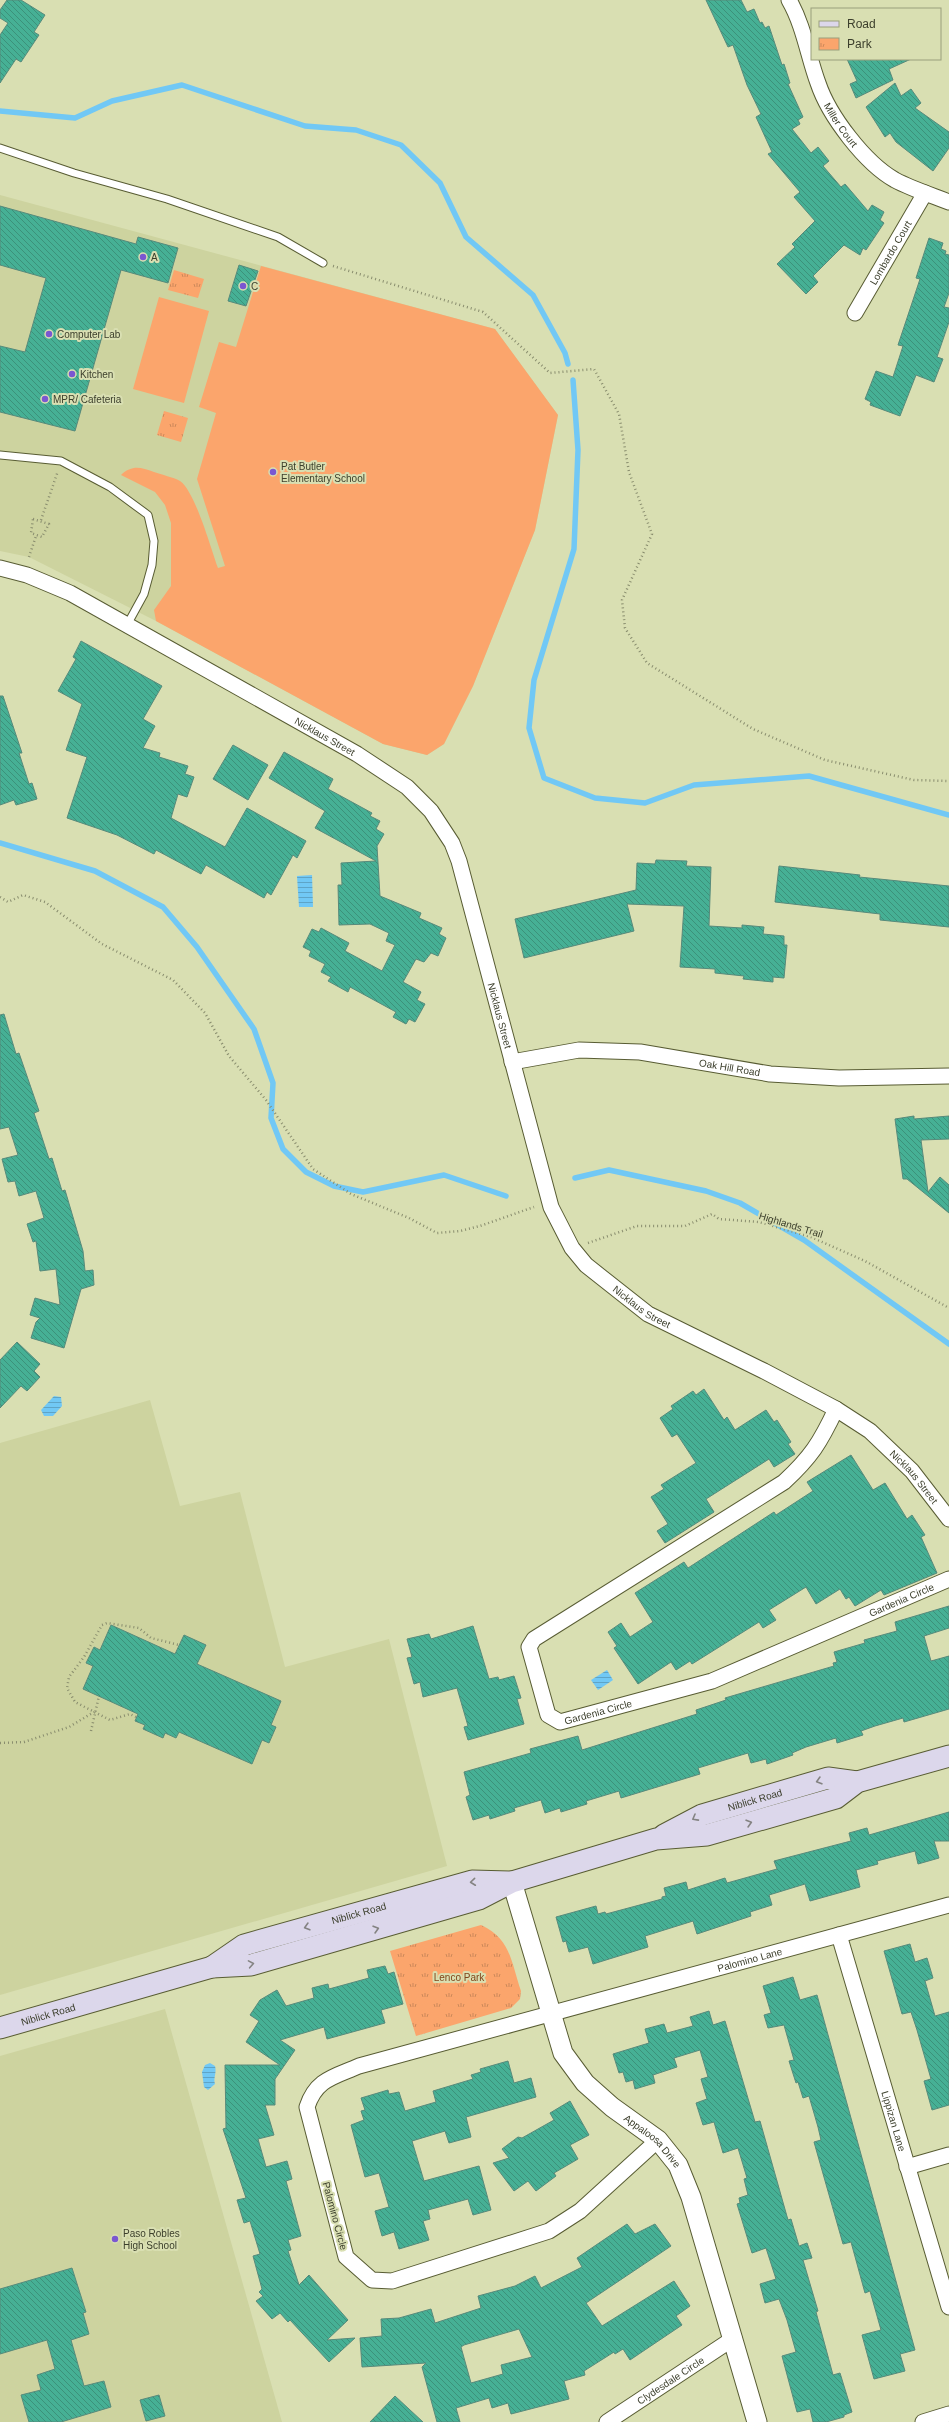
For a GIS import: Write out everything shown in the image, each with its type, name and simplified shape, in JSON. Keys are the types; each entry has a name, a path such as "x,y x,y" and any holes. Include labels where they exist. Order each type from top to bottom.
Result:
{"main road":[{"name":"Niblick Road","path":"0,2028 212,1967 244,1945 472,1881 512,1882 656,1839 707,1835 836,1798 857,1782 949,1756"}],"street":[{"name":"Miller Court","path":"789,0 798,15 811,60"},
{"name":"Miller Court","path":"811,60 818,84 828,105 856,144 875,164 895,180 949,202"},
{"name":"Lombardo Court","path":"855,313 925,193"},
{"name":"Nicklaus Street","path":"0,568 27,575 70,593 356,754 407,787 431,811 452,843 459,861 550,1202 572,1248 586,1265 648,1314 836,1409 870,1431 896,1453 912,1471 949,1519"},
{"name":"Oak Hill Road","path":"512,1062 579,1050 640,1052 770,1074 838,1078 949,1076"},
{"name":"Gardenia Circle","path":"836,1409 820,1443 803,1464 784,1482 534,1639 529,1648 548,1715 560,1722 712,1681 949,1579"},
{"name":"Appaloosa Drive","path":"512,1882 550,2016 563,2053 586,2082 612,2107 658,2140 678,2165 691,2197 734,2338 757,2422"},
{"name":"Palomino Lane","path":"550,2016 949,1905"},
{"name":"Lippizan Lane","path":"839,1935 949,2307"},
{"name":"Palomino Circle","path":"550,2016 360,2066 320,2083 311,2094 307,2107 346,2257 372,2280 392,2281 549,2231 580,2210 658,2140"},
{"path":"907,2168 949,2155"},
{"name":"Clydesdale Circle","path":"607,2422 734,2338"},
{"path":"923,2422 949,2414"}],"lane":[{"path":"0,148 74,173 168,199 278,237 323,263"},
{"path":"0,455 61,462 110,487 148,515 154,540 152,566 144,594 127,625"}],"path":[{"path":"323,263 483,312 550,373 594,369 619,414 629,472 652,534 622,600 625,628 647,663 753,729 825,760 914,780 949,781"},
{"path":"41,520 61,462"},
{"path":"33,518 49,524 42,538 36,536 31,533 33,518"},
{"path":"29,557 36,536"},
{"path":"0,897 8,902 23,895 45,902 102,944 173,980 205,1014 229,1056 266,1100 313,1169 351,1194 409,1218 437,1233 460,1231 480,1226 507,1215 550,1202"},
{"name":"Highlands Trail","path":"572,1248 636,1226 685,1226 712,1214 719,1218 760,1222 811,1237 865,1261 949,1308"},
{"path":"136,1717 130,1714 110,1720 94,1712 71,1698 67,1682 84,1657 102,1625 107,1623 139,1628 152,1638 179,1645"},
{"path":"91,1731 94,1712 99,1696"},
{"path":"0,1743 24,1742 69,1727 94,1712"}],"shaded area":[{"name":"Pat Butler Elementary School","path":"0,195 495,329 558,415 535,530 473,686 444,744 427,755 383,744 156,621 29,557 0,551"},
{"path":"150,1400 180,1506 240,1492 285,1667 389,1639 447,1866 0,1995 0,1443"},
{"name":"Paso Robles High School","path":"165,2009 282,2422 0,2422 0,2056"}],"green space":[{"name":"Pat Butler Elementary School","path":"261,266 495,329 558,415 535,530 473,686 444,744 427,755 383,744 156,621 154,610 171,586 171,523 165,505 155,492 121,475 133,468 140,468 180,481 186,487 197,508 218,568 225,566 197,479 216,413 199,407 219,342 236,347"},
{"path":"174,270 204,279 198,298 168,290"},
{"path":"159,297 209,311 184,403 133,389"},
{"path":"164,411 188,418 181,442 157,435"},
{"name":"Lenco Park","path":"481,1925 491,1931 504,1944 512,1961 521,1991 520,1999 511,2008 416,2036 390,1951"}],"water":[{"path":"312,875 313,907 299,907 297,876"},
{"path":"54,1396 61,1397 62,1406 53,1416 44,1416 41,1410"},
{"path":"607,1670 613,1680 598,1690 591,1680"},
{"path":"210,2063 215,2066 216,2071 214,2080 215,2084 208,2090 204,2087 202,2072 205,2065"}],"building":[{"path":"7,0 21,0 45,15 34,32 39,35 21,62 16,59 0,83 0,35 8,23 0,18 0,10"},
{"path":"706,0 741,0 747,12 754,9 760,23 762,22 765,28 769,26 782,65 784,64 790,83 788,84 803,117 798,120 800,124 792,129 811,153 818,147 829,161 823,166 841,187 845,184 868,211 872,205 884,212 880,220 884,223 866,250 863,248 860,255 844,245 813,276 818,282 806,294 777,264 795,247 792,244 815,221 794,197 800,192 768,154 772,152 756,117 761,114 747,85 733,45 728,47"},
{"path":"847,60 909,60 889,69 893,80 856,98 850,84 857,81"},
{"path":"895,83 901,96 911,89 921,103 915,108 949,132 949,148 933,171 896,142 890,133 885,137 866,107"},
{"path":"0,206 136,244 138,237 178,248 168,283 121,270 75,431 0,412 0,346 25,352 46,278 0,265"},
{"path":"929,238 943,243 941,249 946,251 945,254 949,255 949,293 944,307 949,308 949,322 937,357 943,359 934,382 916,375 900,416 870,405 871,402 865,399 876,371 893,377 903,346 898,345 920,279 916,278"},
{"name":"C","path":"239,265 258,271 246,306 228,301"},
{"path":"81,641 162,686 143,719 155,726 143,748 160,753 159,757 188,766 185,774 194,777 187,797 178,794 171,818 225,847 247,808 306,841 297,858 293,855 271,895 267,892 264,898 206,865 201,874 156,850 154,854 117,835 67,818 87,757 66,750 82,704 58,691 76,659 73,657"},
{"path":"0,696 3,696 22,753 19,753 29,784 32,783 37,799 16,805 14,800 0,805"},
{"path":"233,745 268,765 248,800 213,779"},
{"path":"284,752 333,779 328,789 372,813 370,816 380,821 376,829 384,834 377,846 380,896 421,913 419,918 442,928 439,934 446,938 438,956 431,953 424,962 416,959 403,982 421,992 417,1000 425,1004 415,1022 409,1019 406,1024 393,1017 396,1012 350,987 348,992 328,981 331,977 321,972 325,964 309,956 311,951 303,947 312,929 319,932 321,928 349,943 345,951 382,971 395,945 386,941 389,933 370,924 339,925 338,885 342,885 341,863 376,861 315,828 325,811 269,778"},
{"path":"656,860 687,861 686,866 711,867 709,926 742,928 742,925 764,927 763,934 784,936 784,945 787,945 784,978 773,977 773,982 743,979 744,976 715,973 715,969 680,967 684,906 627,904 634,931 524,958 515,919 636,890 637,863 655,864"},
{"path":"779,866 860,875 859,877 949,886 949,927 880,920 880,914 775,902"},
{"path":"4,1014 16,1054 19,1053 39,1111 34,1113 49,1159 52,1158 62,1191 65,1190 83,1251 85,1271 93,1270 94,1285 81,1289 64,1348 31,1338 36,1322 40,1318 30,1315 35,1298 60,1305 56,1269 40,1271 36,1241 33,1242 27,1224 44,1218 36,1191 19,1196 15,1181 8,1182 2,1159 18,1155 9,1127 0,1129 0,1015"},
{"path":"914,1116 914,1119 949,1116 949,1139 921,1140 928,1192 940,1177 949,1185 949,1213 907,1179 903,1179 895,1119"},
{"path":"17,1342 40,1364 34,1371 40,1377 27,1391 21,1386 0,1408 0,1360"},
{"path":"704,1389 724,1420 727,1417 735,1430 766,1410 774,1422 777,1420 791,1442 788,1444 795,1454 774,1467 769,1459 706,1499 714,1512 665,1543 657,1531 668,1524 651,1497 664,1489 661,1485 696,1463 677,1434 672,1437 660,1418 673,1409 671,1406 693,1391 696,1395"},
{"path":"851,1455 873,1490 885,1483 907,1519 912,1515 925,1535 921,1537 937,1573 884,1595 881,1590 855,1606 849,1597 846,1599 840,1589 816,1604 806,1587 769,1610 776,1620 763,1628 759,1622 692,1664 690,1661 676,1670 671,1662 638,1684 614,1648 617,1646 608,1632 621,1623 630,1637 653,1622 635,1593 684,1562 688,1568 774,1512 776,1515 813,1491 807,1482"},
{"path":"949,1606 949,1628 924,1636 931,1661 949,1656 949,1709 904,1722 903,1718 875,1726 861,1731 863,1735 837,1743 836,1738 806,1747 792,1753 793,1755 767,1764 766,1759 751,1763 748,1753 698,1768 700,1774 621,1798 619,1791 586,1801 587,1804 561,1812 560,1808 545,1813 541,1800 514,1808 515,1811 490,1819 489,1815 473,1820 466,1797 470,1795 464,1772 531,1753 530,1749 578,1736 582,1750 697,1714 696,1710 726,1700 725,1698 834,1666 833,1663 837,1662 834,1652 865,1643 864,1640 897,1631 895,1622"},
{"path":"111,1625 175,1654 184,1635 206,1645 197,1664 281,1701 271,1725 276,1727 269,1743 262,1740 252,1764 179,1732 176,1738 165,1733 163,1738 143,1729 145,1725 135,1721 138,1714 83,1689 93,1666 86,1663 94,1647 100,1650"},
{"path":"473,1626 489,1679 498,1677 499,1680 514,1676 521,1698 517,1699 524,1724 468,1740 464,1727 468,1726 457,1688 423,1697 420,1682 414,1684 407,1658 412,1657 407,1639 429,1634 431,1639"},
{"path":"949,1812 949,1841 934,1841 939,1858 918,1864 915,1851 877,1861 878,1864 856,1870 860,1887 810,1901 805,1884 769,1895 772,1905 750,1912 751,1916 697,1934 693,1921 645,1936 648,1947 593,1964 588,1947 569,1952 566,1941 563,1942 556,1917 596,1906 598,1914 605,1912 606,1914 662,1899 662,1897 666,1896 664,1888 686,1882 688,1890 725,1878 727,1883 777,1869 774,1861 851,1841 849,1833 867,1828 869,1835"},
{"path":"910,1944 915,1962 927,1958 933,1978 925,1981 935,2016 949,2012 949,2105 932,2110 924,2081 931,2079 917,2030 911,2012 902,2014 884,1951"},
{"path":"385,1966 388,1974 394,1972 403,2004 381,2010 385,2023 327,2039 324,2027 280,2040 295,2050 275,2079 275,2105 265,2105 274,2135 258,2139 266,2167 287,2161 292,2179 286,2181 301,2236 288,2240 291,2250 288,2251 299,2285 309,2275 348,2320 327,2340 355,2338 329,2362 290,2320 288,2322 280,2313 272,2319 256,2301 263,2296 259,2292 262,2289 253,2256 260,2254 250,2221 244,2223 237,2200 246,2198 223,2129 226,2128 225,2065 280,2065 246,2042 259,2021 250,2015 260,2000 277,1990 286,2006 314,1998 312,1988 328,1984 329,1989 369,1978 367,1970"},
{"path":"793,1977 800,2000 817,1995 915,2350 900,2354 905,2371 874,2379 862,2335 881,2330 870,2291 865,2293 851,2242 843,2244 814,2142 821,2140 818,2127 809,2096 803,2098 798,2082 796,2083 789,2061 794,2060 784,2025 768,2028 764,2015 771,2013 763,1986"},
{"path":"709,2011 713,2025 725,2021 755,2122 760,2121 788,2220 791,2219 799,2246 807,2243 812,2258 803,2260 818,2311 816,2312 833,2375 840,2373 852,2412 844,2415 844,2417 826,2422 813,2422 810,2409 797,2412 782,2356 796,2352 787,2320 779,2299 765,2303 760,2284 776,2279 766,2248 752,2253 737,2204 740,2203 739,2198 748,2195 744,2179 747,2178 738,2148 723,2153 714,2122 703,2125 696,2103 707,2099 701,2079 708,2077 700,2050 674,2058 677,2067 653,2075 655,2083 635,2089 633,2080 626,2082 623,2072 619,2073 613,2054 649,2043 645,2029 664,2024 667,2033 693,2026 690,2017"},
{"path":"508,2061 514,2083 531,2078 536,2097 466,2117 471,2137 449,2143 445,2131 412,2141 424,2181 479,2166 491,2210 473,2215 468,2199 428,2210 430,2219 423,2221 429,2240 399,2249 394,2232 382,2236 375,2211 389,2207 379,2173 365,2177 351,2125 364,2120 361,2111 365,2110 361,2098 388,2090 389,2094 399,2092 405,2111 436,2102 433,2091 473,2079 471,2075 481,2072 480,2069"},
{"path":"570,2101 589,2135 570,2145 578,2159 554,2173 556,2176 536,2191 528,2181 514,2191 493,2163 509,2158 502,2149 518,2137 522,2138 554,2120 550,2113"},
{"path":"627,2224 635,2234 655,2224 671,2246 586,2303 602,2326 674,2281 690,2306 676,2316 682,2325 630,2360 623,2349 615,2354 614,2352 584,2371 585,2375 564,2381 569,2399 511,2414 508,2403 492,2408 489,2398 456,2408 460,2422 437,2422 422,2367 426,2363 362,2367 360,2338 382,2336 381,2319 399,2318 431,2309 435,2323 481,2308 478,2296 515,2286 535,2276 541,2288 582,2267 577,2258","holes":["519,2329 532,2357 501,2365 503,2374 471,2383 461,2347"]},
{"path":"72,2268 86,2312 83,2313 89,2334 71,2340 84,2386 104,2381 111,2407 61,2422 29,2422 21,2395 41,2390 37,2375 55,2369 47,2340 0,2354 0,2289"},
{"path":"159,2395 165,2416 146,2421 140,2400"},
{"path":"395,2396 423,2422 370,2422"}],"waterway":[{"path":"0,111 75,118 112,101 182,85 305,126 356,130 401,145 440,183 466,237 533,295 565,353 568,364"},
{"path":"573,380 578,450 574,549 534,680 529,728 544,778 595,798 645,803 694,785 809,776 949,815"},
{"path":"0,843 95,871 163,907 197,947 254,1029 273,1083 271,1118 283,1149 306,1172 334,1186 363,1192 444,1175 506,1196"},
{"path":"575,1178 609,1170 706,1191 740,1203 804,1240 949,1344"}],"place":[{"name":"A","path":"143,257"},
{"name":"C","path":"243,286"},
{"name":"Computer Lab","path":"49,334"},
{"name":"Kitchen","path":"72,374"},
{"name":"MPR/ Cafeteria","path":"45,399"},
{"name":"Pat Butler Elementary School","path":"273,472"},
{"name":"Paso Robles High School","path":"115,2239"}]}
